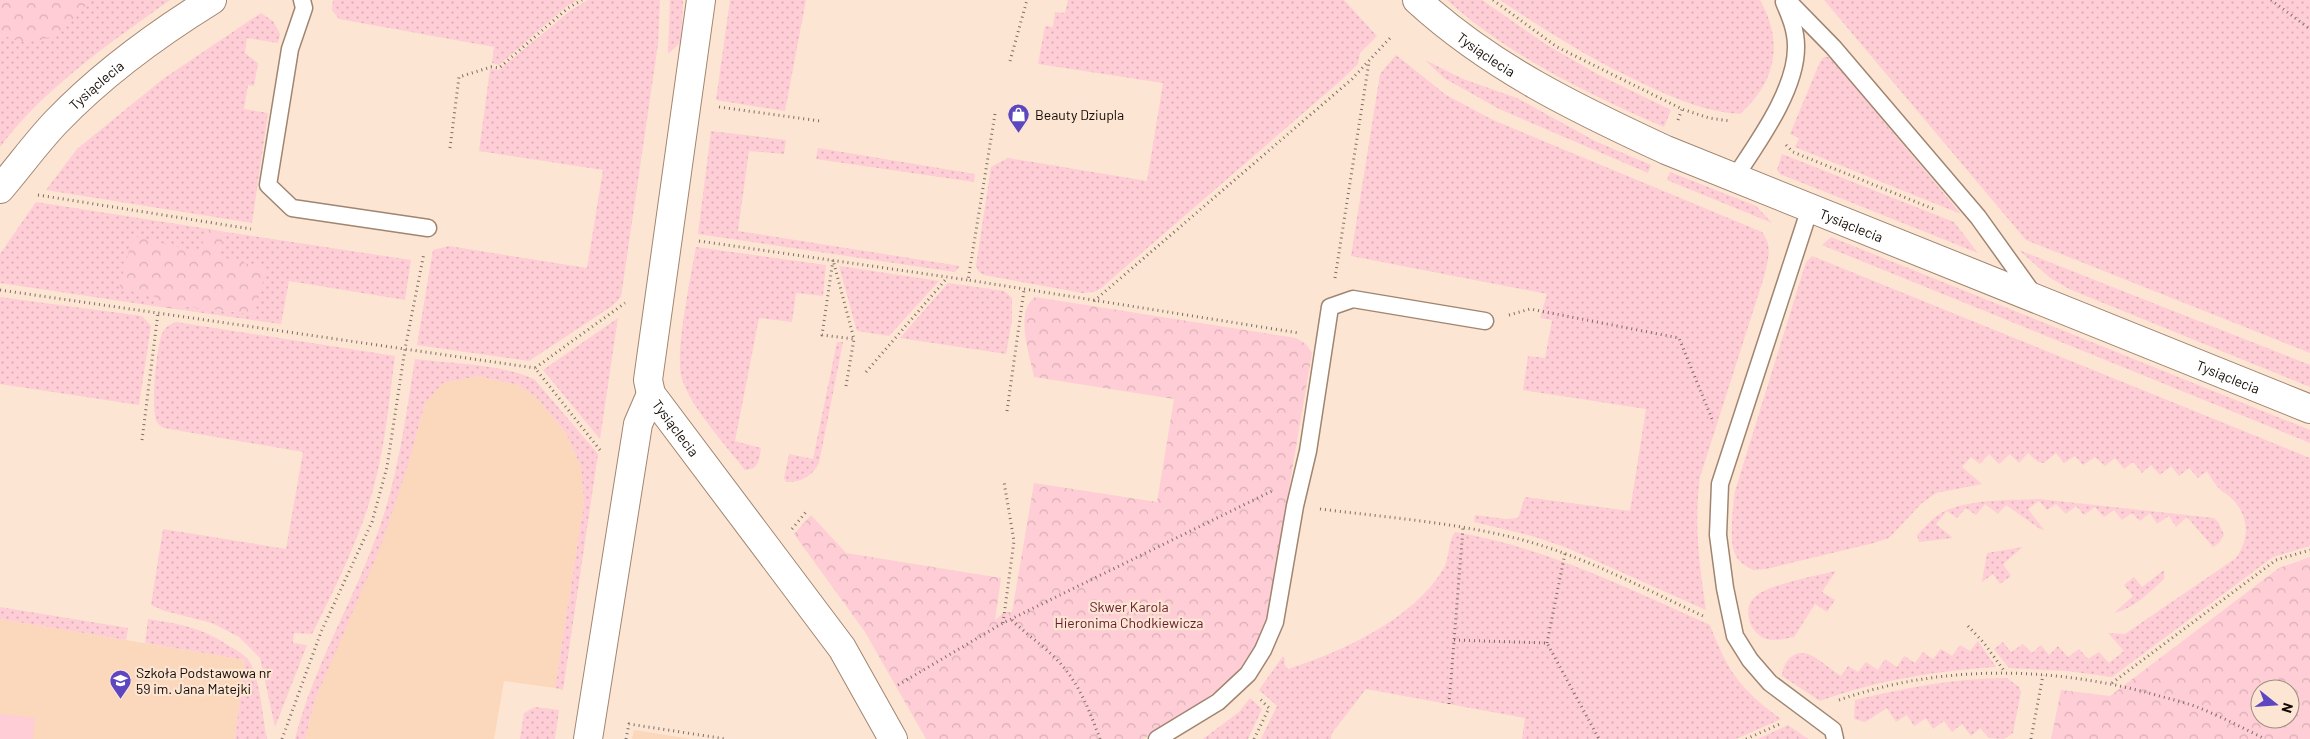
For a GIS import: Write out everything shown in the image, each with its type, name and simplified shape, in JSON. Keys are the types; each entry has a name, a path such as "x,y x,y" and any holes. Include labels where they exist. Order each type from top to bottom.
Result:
{"street":[{"name":"Tysiąclecia","path":"0,189 56,122 114,70 177,23 212,0"},
{"name":"Tysiąclecia","path":"701,0 648,380 651,394 842,648 893,739"},
{"name":"Tysiąclecia","path":"1416,0 1465,41 1526,81 1591,116 1666,150 2310,409"},
{"path":"588,739 638,424 651,394"}],"lane":[{"path":"302,0 304,8 290,49 268,185 292,208 428,228"},
{"path":"1735,177 1762,135 1792,72 1796,47 1792,21 1785,0"},
{"path":"1785,0 1833,47 1978,217 2035,297"},
{"path":"1810,208 1720,484 1718,535 1725,588 1736,636 1750,660 1770,683 1832,730 1835,739"},
{"path":"1157,739 1218,702 1248,674 1263,650 1275,622 1295,506 1303,475 1330,307 1353,300 1485,321"}],"path":[{"path":"450,148 459,77 491,66 499,68 568,8 582,0"},
{"path":"1010,61 1027,0"},
{"path":"1493,0 1557,47 1682,108 1710,118 1730,121"},
{"path":"2271,0 2310,29"},
{"path":"1094,302 1352,79 1390,38"},
{"path":"1330,307 1369,61"},
{"path":"715,106 820,122"},
{"path":"968,280 995,114"},
{"path":"1786,145 1793,152 1939,211"},
{"path":"32,194 251,230"},
{"path":"282,739 321,632 372,522 388,467 406,349 428,228"},
{"path":"697,241 968,280 1094,302 1326,337"},
{"path":"833,260 854,339 846,386"},
{"path":"833,260 822,335 854,339"},
{"path":"866,372 947,278"},
{"path":"0,290 535,368 604,454"},
{"path":"1006,412 1024,290"},
{"path":"535,368 619,309 626,302"},
{"path":"1485,321 1530,309 1679,338 1714,426"},
{"path":"142,440 158,313"},
{"path":"891,689 1003,623 1303,475"},
{"path":"1003,623 1014,541 1004,482"},
{"path":"1313,508 1463,527 1512,537 1565,553 1704,616"},
{"path":"791,530 806,512"},
{"path":"1449,704 1463,527"},
{"path":"2112,683 2276,560 2310,550"},
{"path":"1565,553 1546,643 1599,739"},
{"path":"1012,620 1051,654 1070,674 1084,698 1100,739"},
{"path":"1968,626 1984,643 2006,673"},
{"path":"1454,640 1546,643"},
{"path":"1746,739 1808,712 1849,697 1945,675 2006,673 2112,683 2196,706 2266,739"},
{"path":"2031,739 2043,675"},
{"path":"1254,739 1269,708 1265,704"},
{"path":"626,739 629,724 726,739"}],"shaded area":[{"path":"479,376 518,385 536,397 566,433 581,467 584,503 555,688 504,681 494,739 305,739 315,700 409,462 425,403 443,383"},
{"name":"Szkoła Podstawowa nr 59 im. Jana Matejki","path":"0,619 245,660 235,739 0,739"},
{"path":"634,730 691,739 632,739"}],"green space":[{"path":"0,0 170,0 79,67 58,85 18,125 0,147"},
{"path":"0,0 91,0 59,32 50,37 30,42 10,38 0,33"},
{"path":"333,0 577,0 567,6 499,65 492,63 494,47 339,19 332,10"},
{"path":"588,0 660,0 658,44 621,297 612,306 529,361 417,345 433,250 449,246 587,268 603,170 479,151 490,69 499,70 571,10"},
{"path":"670,0 683,0 681,42 668,54"},
{"path":"730,0 806,0 785,111 716,100"},
{"path":"1068,0 1344,0 1377,36 1360,53 1358,64 1338,83 1100,289 1094,292 1082,293 984,275 979,272 976,266 991,167 1008,158 1147,181 1163,83 1038,64 1045,26 1053,27 1055,12 1065,13"},
{"path":"1447,0 1482,0 1547,45 1599,75 1671,110 1664,127 1550,72 1496,39"},
{"path":"1500,0 1760,0 1768,16 1772,31 1774,46 1772,61 1762,89 1740,114 1715,111 1669,95 1608,66 1553,35"},
{"path":"1824,0 2310,0 2310,353 2026,240"},
{"path":"261,13 273,21 280,34 278,43 247,38 245,53 258,63 254,86 248,85 244,109 268,113 252,223 46,190 77,149 163,79"},
{"path":"1396,55 1446,95 1493,120 1762,232 1765,237 1769,253 1764,277 1700,477 1697,511 1698,544 1706,610 1565,547 1532,536 1474,522 1475,515 1506,519 1518,518 1525,497 1630,511 1646,409 1523,390 1528,356 1545,358 1552,320 1540,318 1547,294 1351,256 1380,74"},
{"path":"1824,57 1828,57 1833,61 1961,214 1795,147 1799,138 1790,134 1820,62"},
{"path":"1425,60 1463,79 1517,98 1595,141 1651,165 1648,173 1499,109 1444,78"},
{"path":"711,131 786,140 784,154 749,151 738,231 960,266 955,272 698,234"},
{"path":"818,148 975,174 974,182 816,159"},
{"path":"1782,154 1954,222 1978,253 1780,174 1777,170"},
{"path":"1670,172 1756,206 1772,223 1667,180"},
{"path":"36,202 209,229 199,252 156,297 154,306 0,283 0,254"},
{"path":"209,229 226,232 217,256 267,269 253,314 182,306 182,310 154,306 156,297 119,288 133,236 199,252"},
{"path":"226,232 411,260 405,300 289,281 281,324 182,310 182,306 254,314 217,256"},
{"path":"1831,237 2310,430 2310,443 1822,245"},
{"path":"696,247 826,265 823,296 796,293 792,322 759,318 735,441 761,448 758,464 750,470 745,470 710,426 686,390 682,379 680,352 687,295"},
{"path":"2019,250 2310,365 2310,387 2069,289 2049,277"},
{"path":"1812,256 2310,458 2310,546 2273,557 2112,677 2067,671 2009,668 1994,649 2003,642 2011,652 2023,644 2032,653 2041,645 2049,655 2058,646 2068,657 2079,649 2088,659 2099,652 2109,663 2124,651 2108,633 2125,634 2236,558 2242,549 2245,539 2245,521 2242,512 2237,504 2218,487 2207,471 2198,478 2189,468 2179,476 2171,466 2160,475 2151,465 2142,473 2133,462 2124,469 2115,458 2105,466 2095,457 2083,465 2075,456 2064,463 2056,453 2044,463 2038,462 2028,453 2019,463 2010,454 1999,464 1989,454 1980,464 1971,457 1962,467 1982,484 1936,493 1921,504 1889,538 1766,569 1753,570 1742,564 1735,554 1732,541 1735,491 1806,262"},
{"path":"839,266 939,281 889,336 857,331"},
{"path":"948,283 1004,291 1012,298 1012,320 1006,354 900,338"},
{"path":"0,297 142,316 151,326 139,405 0,384"},
{"name":"Skwer Karola Hieronima Chodkiewicza","path":"1035,297 1296,338 1306,344 1312,353 1267,618 1257,643 1241,669 1195,708 1143,739 926,739 865,632 794,534 811,515 846,553 1001,578 995,620 1005,612 1012,612 1034,483 1157,502 1174,399 1034,377 1024,323 1025,313"},
{"path":"618,318 617,324 600,439 543,370"},
{"path":"176,322 395,356 382,451 367,509 342,572 312,634 294,633 293,643 307,645 275,727 260,658 239,637 212,623 165,611 151,605 163,529 286,549 303,452 164,428 159,425 156,420 154,402 158,352 163,332 168,326"},
{"path":"837,342 843,342 819,463 806,478 786,482 784,478 789,454 813,459"},
{"path":"415,359 494,368 524,375 535,380 598,454 563,690 555,688 584,503 581,467 566,433 536,397 518,385 479,376 443,383 425,403 409,462 380,548 315,700 305,739 295,739 313,683 360,577 381,523 393,483"},
{"path":"2039,499 2214,518 2219,523 2224,535 2219,543 2213,547 2187,517 2176,527 2169,516 2157,524 2150,513 2140,521 2132,513 2122,520 2114,510 2104,517 2095,507 2084,515 2076,506 2066,514 2056,504 2047,510 2039,501 2028,509 2044,530 2006,505 1998,514 1985,504 1976,515 1966,508 1957,518 1947,511 1936,524 1953,538 1919,542 1917,535 1935,518 1943,512 1958,506 1980,502"},
{"path":"1455,532 1489,539 1554,558 1710,625 1729,667 1745,689 1781,719 1736,739 1522,739 1525,718 1366,689 1332,733 1331,739 1261,739 1277,706 1259,690 1283,656 1285,659 1284,664 1288,669 1309,662 1353,643 1396,618 1415,603 1444,568 1452,536"},
{"path":"2023,547 2003,564 2011,576 2000,584 1993,574 1982,582 1987,553"},
{"path":"2310,557 2310,739 2051,739 2061,690 2110,696 2279,568"},
{"path":"2164,570 2164,579 2147,594 2128,608 2114,613 2133,596 2124,585 2134,577 2142,587"},
{"path":"1836,571 1822,592 1835,600 1827,612 1815,604 1794,637 1770,640 1761,636 1752,627 1748,613 1751,601 1756,596 1782,584"},
{"path":"0,607 128,628 126,640 0,619"},
{"path":"148,619 182,625 201,631 220,640 247,659 251,664 257,682 267,739 235,739 245,660 145,643"},
{"path":"1978,641 1996,667 1951,671 1885,682 1820,701 1782,676 1784,666 1790,658 1793,655 1803,653 1821,661 1841,676 1848,666 1858,672 1866,662 1878,670 1885,659 1897,667 1904,656 1915,663 1923,652 1933,659 1941,649 1952,656 1960,645 1970,651"},
{"path":"2007,678 2019,687 2021,692 2013,733 2004,739 1989,738 1980,728 1971,736 1962,724 1952,732 1944,721 1933,729 1926,718 1914,726 1907,715 1896,722 1887,708 1865,722 1854,719 1855,700 1931,684"},
{"path":"1250,698 1262,709 1248,739 1203,739 1239,712"},
{"path":"535,707 559,710 555,739 520,739 524,713"},
{"path":"0,714 35,718 33,739 0,739"},
{"path":"1788,725 1808,739 1758,739"}],"place":[{"name":"Beauty Dziupla","path":"1019,133"},
{"name":"Szkoła Podstawowa nr 59 im. Jana Matejki","path":"120,699"}]}
